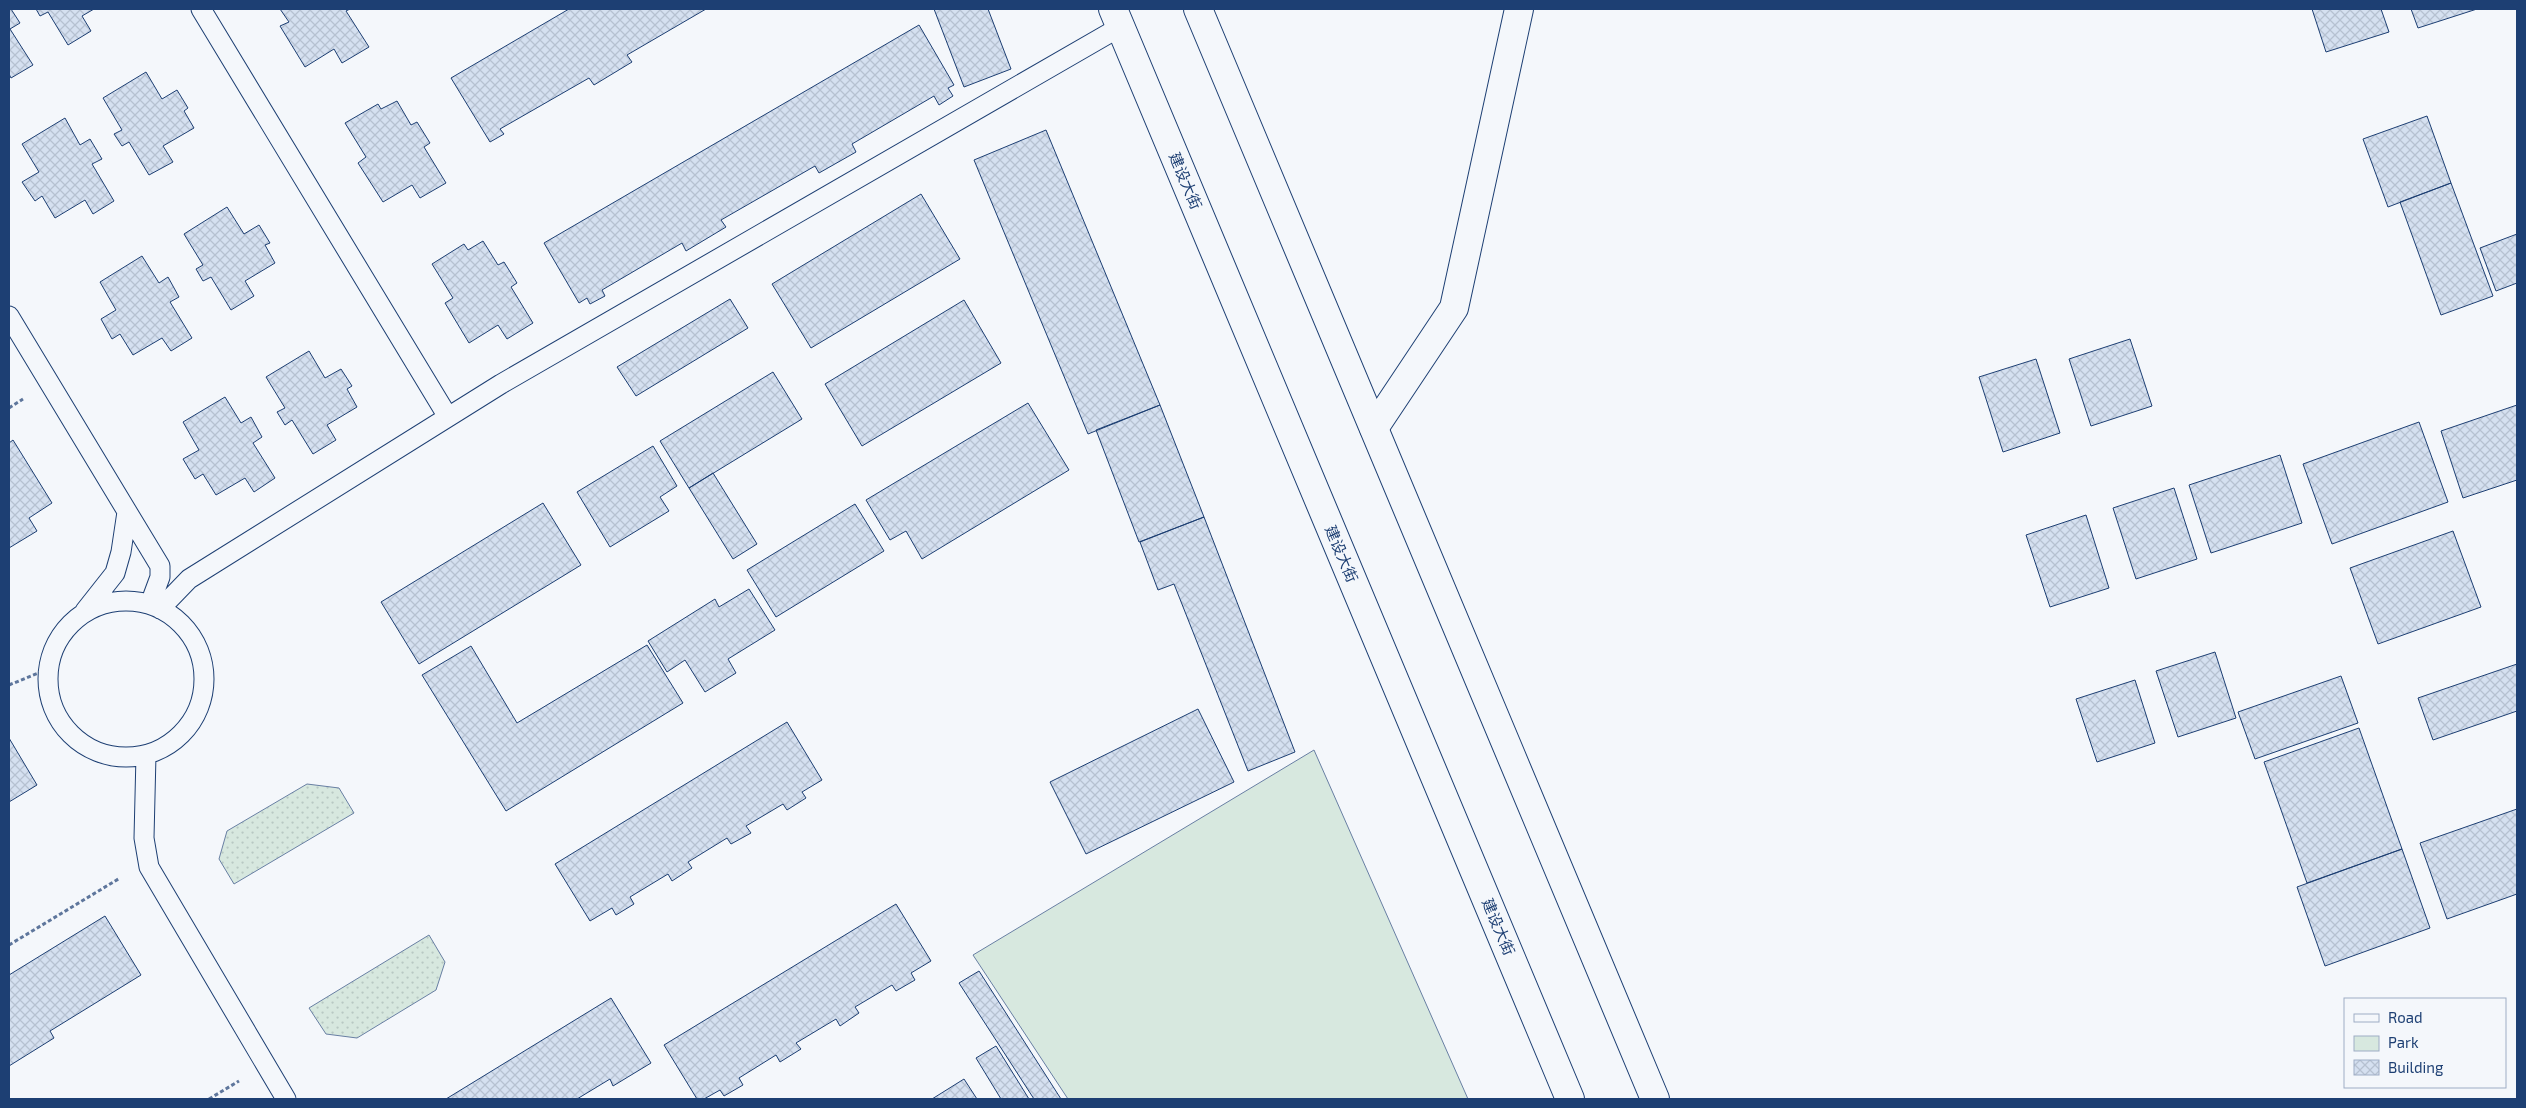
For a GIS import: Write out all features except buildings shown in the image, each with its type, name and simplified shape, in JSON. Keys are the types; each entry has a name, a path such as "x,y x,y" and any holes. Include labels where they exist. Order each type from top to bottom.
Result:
{"main road":[{"path":"1198,9 1655,1099"},
{"path":"1374,428 1454,308 1519,9"},
{"name":"建设大街","path":"1116,18 1570,1099"}],"lane":[{"path":"201,9 448,417"},
{"path":"155,607 189,579 448,417 1116,18"},
{"path":"9,316 160,566 155,607"},
{"path":"83,613 104,604 128,600 155,607 171,614 187,629 199,649 204,671 204,694 196,714 184,732 166,746 146,755 125,757 104,754 84,745 67,731 55,714 48,692 48,670 54,647 66,628 83,613 115,573 121,552 127,512"},
{"path":"146,755 144,838 149,867 286,1099"}],"path":[{"path":"9,685 48,670"},
{"path":"9,946 122,877 149,867"}],"green space":[{"path":"1314,750 1468,1099 1068,1099 973,955"},
{"path":"307,784 339,788 354,813 234,884 219,859 227,831"},
{"path":"429,935 445,962 436,990 357,1038 326,1034 309,1008"}]}
